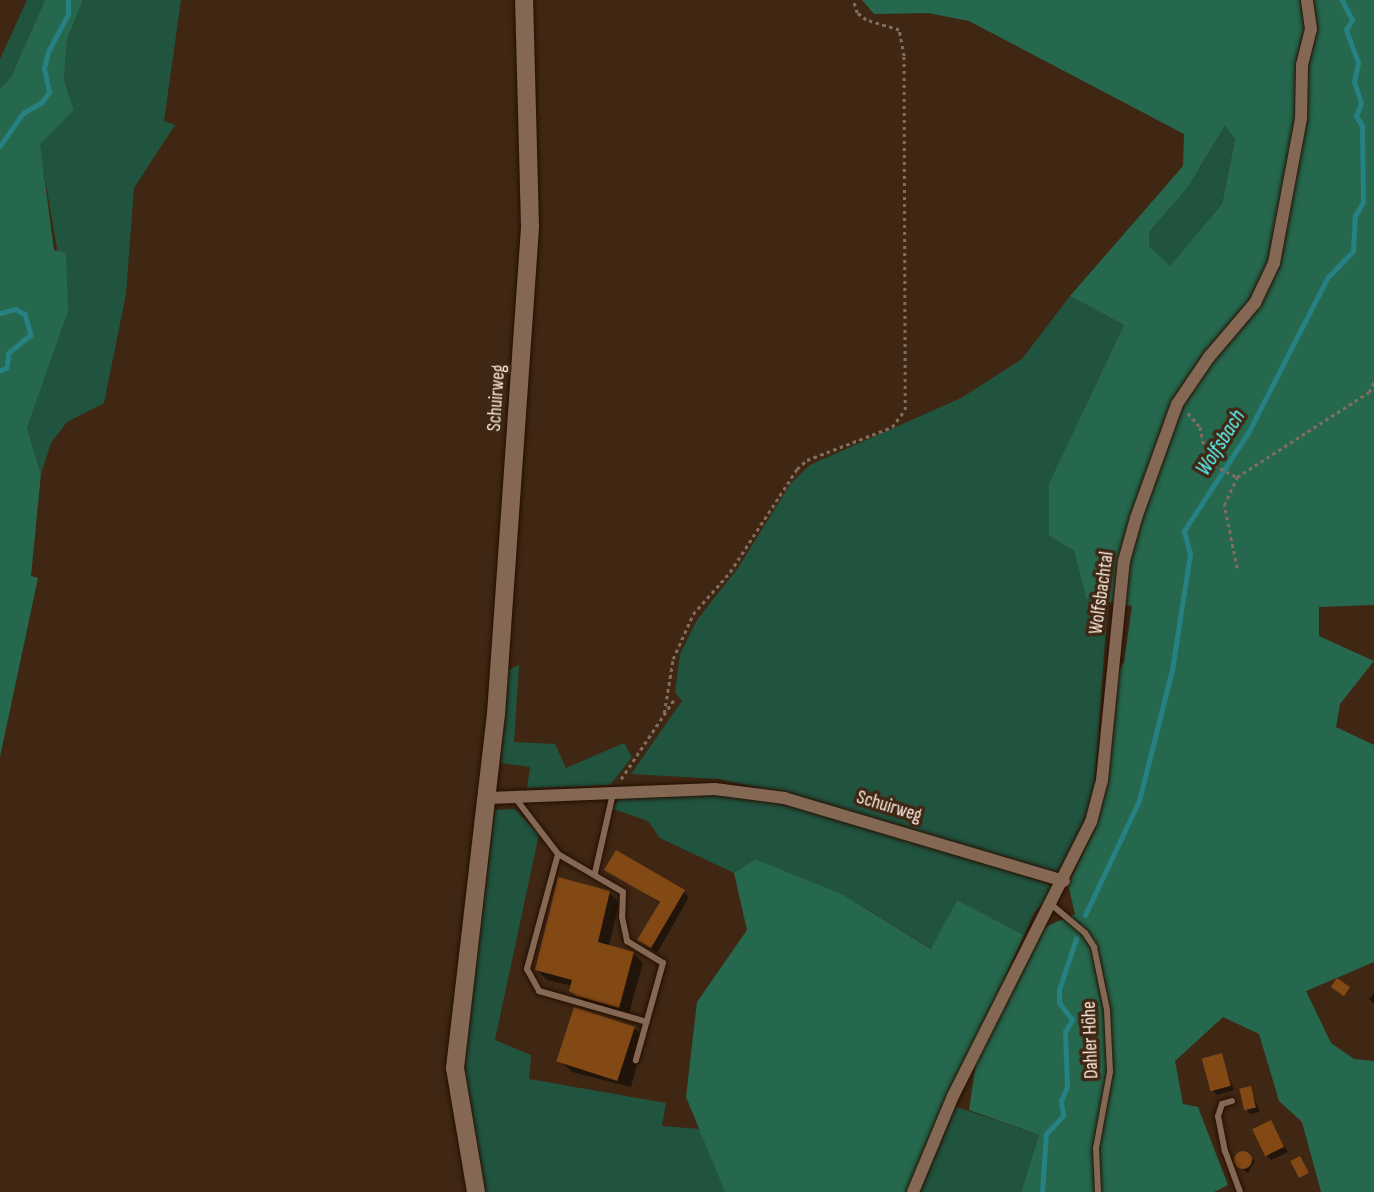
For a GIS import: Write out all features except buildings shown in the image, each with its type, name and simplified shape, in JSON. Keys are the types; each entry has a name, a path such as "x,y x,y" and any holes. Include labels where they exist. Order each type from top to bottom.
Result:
{"main road":[{"name":"Schuirweg","path":"476,1192 455,1068 489,798 530,226 524,0"}],"street":[{"name":"Wolfsbachtal","path":"914,1192 1018,962 1052,905 1091,822 1102,780 1124,561 1177,404 1209,357 1255,303 1274,263 1301,119 1302,65 1311,29 1307,0"},
{"name":"Schuirweg","path":"489,798 614,790 715,789 784,798 1064,881"}],"lane":[{"path":"594,873 614,790"},
{"path":"515,797 542,827 558,854 623,892 622,917 627,941 663,962 636,1060"},
{"path":"558,854 527,969 540,991 648,1022"},
{"name":"Dahler Höhe","path":"1052,905 1085,933 1103,985 1111,1072 1096,1148 1098,1192"},
{"path":"1232,1101 1222,1104 1219,1116 1225,1151 1240,1192"}],"path":[{"path":"664,713 673,659 693,614 730,572 797,469 898,421 905,410 904,56 899,30 866,20 857,13 853,0"},
{"path":"1237,568 1224,505 1237,477 1369,392 1374,382"},
{"path":"1177,404 1200,427 1206,454 1214,466 1237,477"},
{"path":"614,790 676,698"}],"green space":[{"path":"27,0 45,0 11,77 0,89 0,59"},
{"path":"45,0 83,0 67,40 64,80 74,110 40,144 54,250 66,253 68,312 27,428 41,474 31,576 38,578 0,757 0,89 11,77"},
{"path":"83,0 181,0 164,121 175,125 134,188 126,294 104,403 67,422 51,443 41,474 27,428 68,312 39,144 74,110 64,80 67,40"},
{"path":"862,0 1374,0 1374,605 1319,607 1319,636 1374,661 1340,704 1336,727 1374,745 1374,962 1306,991 1331,1043 1354,1059 1374,1061 1374,1192 1321,1192 1302,1122 1279,1101 1259,1034 1223,1017 1175,1061 1183,1104 1198,1107 1228,1185 1214,1192 1021,1192 1039,1135 969,1110 977,1056 1024,958 1047,926 1075,914 1068,884 1095,829 1107,783 1114,681 1124,662 1132,606 1086,598 1074,551 1049,536 1049,483 1124,325 1070,296 1183,166 1184,134 969,21 928,13 874,14","holes":["1225,126 1235,139 1222,204 1170,266 1149,246 1149,232 1188,187"]},
{"path":"1226,125 1235,138 1222,204 1170,267 1149,246 1149,232 1188,187"},
{"path":"1070,296 1124,325 1049,483 1049,536 1074,551 1086,598 1108,601 1094,792 1088,816 1061,871 1050,874 786,794 719,779 631,774 682,701 675,692 680,654 697,620 738,568 791,483 810,465 961,398 1022,359"},
{"path":"519,665 514,742 555,744 566,768 624,743 632,757 610,785 527,788 530,767 501,763 508,670"},
{"path":"719,793 783,803 978,861 1051,885 1053,893 1034,913 1024,935 957,900 932,949 842,894 756,859 734,873 660,838 648,821 613,809 618,799 628,794"},
{"path":"515,809 539,834 495,1040 531,1055 529,1079 666,1103 662,1126 700,1129 725,1192 486,1192 465,1090 465,1053 495,810"},
{"path":"756,859 842,894 931,949 957,900 1024,935 908,1192 725,1192 686,1097 697,1002 747,930 734,873"},
{"path":"954,1106 1039,1135 1021,1192 918,1192"}],"waterway":[{"path":"0,146 23,113 42,102 49,92 44,69 48,52 68,14 68,0"},
{"name":"Wolfsbach","path":"1085,915 1139,801 1172,670 1190,554 1184,531 1248,433 1328,277 1353,251 1355,216 1363,202 1362,126 1356,116 1361,103 1354,82 1358,63 1346,30 1352,20 1342,0"},
{"path":"0,313 15,309 25,314 31,335 9,353 7,368 0,371"},
{"name":"Wolfsbach","path":"1042,1192 1046,1134 1063,1116 1061,1101 1067,1087 1065,1032 1072,1020 1059,1003 1059,990 1076,939"}]}
